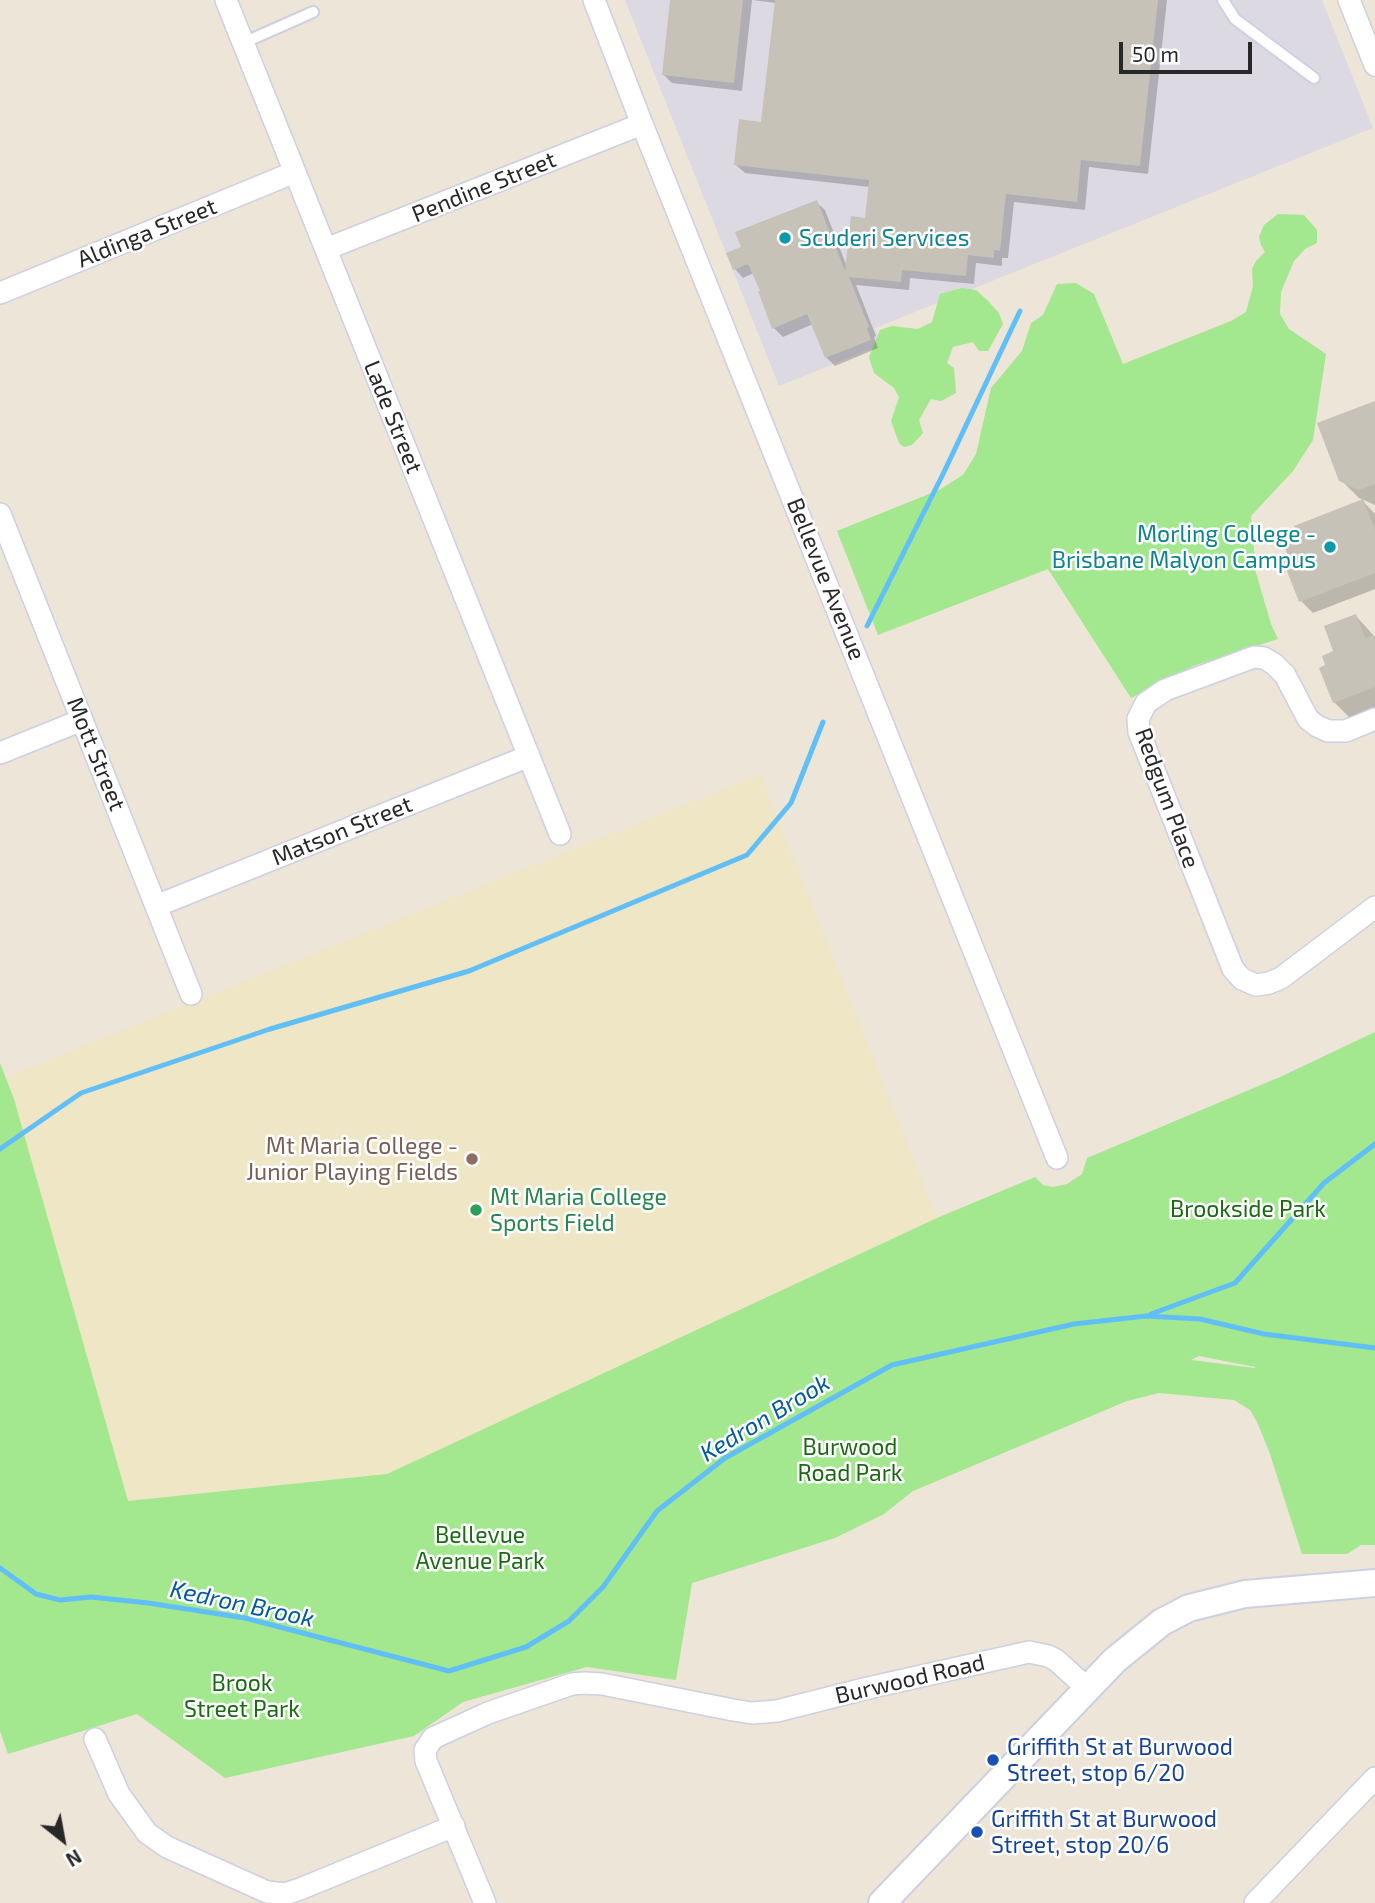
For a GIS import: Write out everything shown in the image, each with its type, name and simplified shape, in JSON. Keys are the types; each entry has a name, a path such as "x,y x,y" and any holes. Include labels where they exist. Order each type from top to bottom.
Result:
{"street":[{"name":"Lade Street","path":"226,0 560,834"},
{"name":"Bellevue Avenue","path":"594,0 1057,1158"},
{"path":"1349,0 1374,62"},
{"name":"Pendine Street","path":"326,249 642,124"},
{"name":"Aldinga Street","path":"0,293 295,172"},
{"name":"Mott Street","path":"0,514 191,994"},
{"name":"Redgum Place","path":"1375,719 1346,731 1328,731 1317,726 1308,719 1284,675 1274,664 1264,658 1254,657 1165,690 1146,703 1140,712 1139,732 1233,969 1242,979 1256,985 1281,978 1375,907"},
{"path":"0,753 82,720"},
{"name":"Matson Street","path":"156,906 529,756"},
{"path":"882,1903 1087,1688 1131,1645 1162,1622 1189,1608 1245,1594 1372,1585"},
{"name":"Burwood Road","path":"454,1826 426,1761 425,1750 428,1743 447,1730 488,1713 572,1684 602,1684 733,1710 777,1711 1029,1652 1056,1660 1087,1688"},
{"path":"95,1739 119,1794 147,1833 167,1847 267,1892 285,1894 300,1889 454,1826 485,1903"},
{"path":"1255,1903 1375,1777"}],"lane":[{"path":"1223,0 1235,19 1314,78"},
{"path":"243,43 313,12"}],"shaded area":[{"path":"625,0 1322,0 1373,128 875,328 881,345 779,386"},
{"name":"Mt Maria College - Junior Playing Fields","path":"760,774 937,1218 387,1474 127,1501 6,1077"}],"green space":[{"path":"1278,214 1304,215 1317,230 1317,243 1305,249 1294,261 1281,292 1280,314 1289,329 1326,354 1313,440 1293,471 1251,516 1256,573 1278,639 1193,666 1131,698 1048,569 878,635 837,531 939,490 963,475 976,454 991,388 1022,351 1031,323 1043,315 1057,284 1076,283 1094,294 1123,364 1231,321 1246,312 1253,286 1252,269 1265,252 1259,237 1264,225"},
{"path":"962,288 976,290 999,313 1003,324 988,351 979,351 973,342 953,347 947,363 954,368 956,393 941,401 931,399 919,420 923,433 912,445 904,447 899,443 891,421 899,397 894,388 874,373 869,357 880,330 892,326 918,329 932,322 940,294"},
{"path":"1375,1032 1375,1545 1361,1545 1347,1554 1302,1554 1269,1451 1250,1410 1234,1400 1159,1393 1127,1401 913,1491 884,1514 835,1538 692,1583 676,1680 587,1667 463,1702 414,1736 225,1778 137,1714 8,1754 0,1731 0,1063 14,1099 128,1501 387,1474 937,1218 1035,1177 1043,1185 1053,1187 1067,1184 1082,1174 1087,1158 1280,1077","holes":["1199,1356 1255,1368 1191,1360"]}],"building":[{"path":"670,0 743,0 734,83 662,75"},
{"path":"775,0 1158,0 1140,166 1081,160 1077,202 1006,194 1000,251 994,250 994,258 968,255 966,276 902,270 901,282 849,277 869,327 867,328 871,340 825,358 807,314 772,329 748,264 733,270 726,253 741,247 735,232 817,200 845,271 851,216 865,218 869,180 734,165 739,119 761,122"},
{"path":"1375,401 1375,484 1359,490 1339,481 1317,423"},
{"name":"Morling College - Brisbane Malyon Campus","path":"1363,499 1375,530 1375,573 1299,602 1282,558 1288,556 1281,538 1297,532 1294,526"},
{"path":"1356,614 1365,638 1375,635 1375,687 1333,703 1319,668 1325,665 1322,656 1333,651 1324,626"}],"waterway":[{"path":"867,626 1020,311"},
{"path":"0,1149 81,1093 270,1029 469,971 747,855 791,803 823,722"},
{"path":"1151,1314 1235,1283 1324,1183 1375,1144"},
{"name":"Kedron Brook","path":"0,1568 36,1594 60,1600 91,1597 245,1618 449,1671 526,1647 569,1621 603,1587 657,1511 725,1458 892,1365 1074,1324 1146,1316 1200,1319 1264,1334 1375,1348"}],"place":[{"name":"Scuderi Services","path":"785,238"},
{"name":"Morling College - Brisbane Malyon Campus","path":"1330,547"},
{"name":"Mt Maria College - Junior Playing Fields","path":"472,1159"},
{"name":"Mt Maria College Sports Field","path":"476,1210"},
{"name":"Griffith St at Burwood Street, stop 6/20","path":"993,1760"},
{"name":"Griffith St at Burwood Street, stop 20/6","path":"977,1832"}],"park label":[{"name":"Brookside Park","path":"1248,1209"},
{"name":"Burwood Road Park","path":"850,1460"},
{"name":"Bellevue Avenue Park","path":"480,1548"},
{"name":"Brook Street Park","path":"242,1696"}]}
